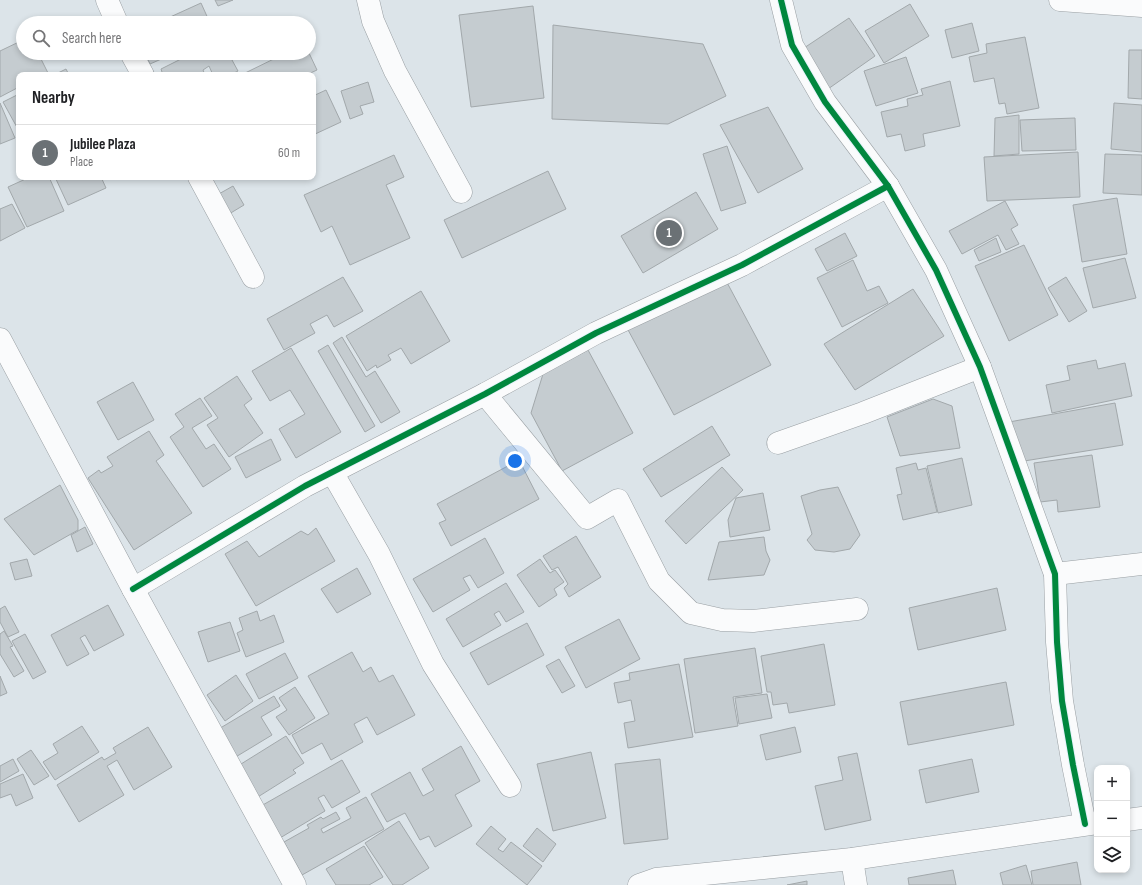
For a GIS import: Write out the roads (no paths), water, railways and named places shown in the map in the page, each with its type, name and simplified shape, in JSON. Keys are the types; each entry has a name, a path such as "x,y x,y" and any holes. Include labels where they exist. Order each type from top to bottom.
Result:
{"street":[{"path":"107,0 114,16"},
{"path":"368,0 373,21 395,71 460,192"},
{"path":"639,885 656,879 852,859 1091,824 1073,765 1062,701 1057,642 1055,574 980,366 936,270 888,186 821,96 792,45 781,0"},
{"path":"1060,0 1142,6"},
{"path":"135,60 141,72"},
{"path":"201,180 253,277"},
{"path":"133,590 305,486 485,394 596,333 742,265 888,186"},
{"path":"0,339 133,590 295,885"},
{"path":"778,443 863,413 980,366"},
{"path":"485,394 587,518 618,500 659,581 691,612 722,620 753,621 857,609"},
{"path":"332,472 380,554 433,664 510,786"},
{"path":"1055,574 1142,564"},
{"path":"1130,820 1142,818"},
{"path":"852,859 856,885"}],"place":[{"name":"Jubilee Plaza","path":"669,233"}]}
